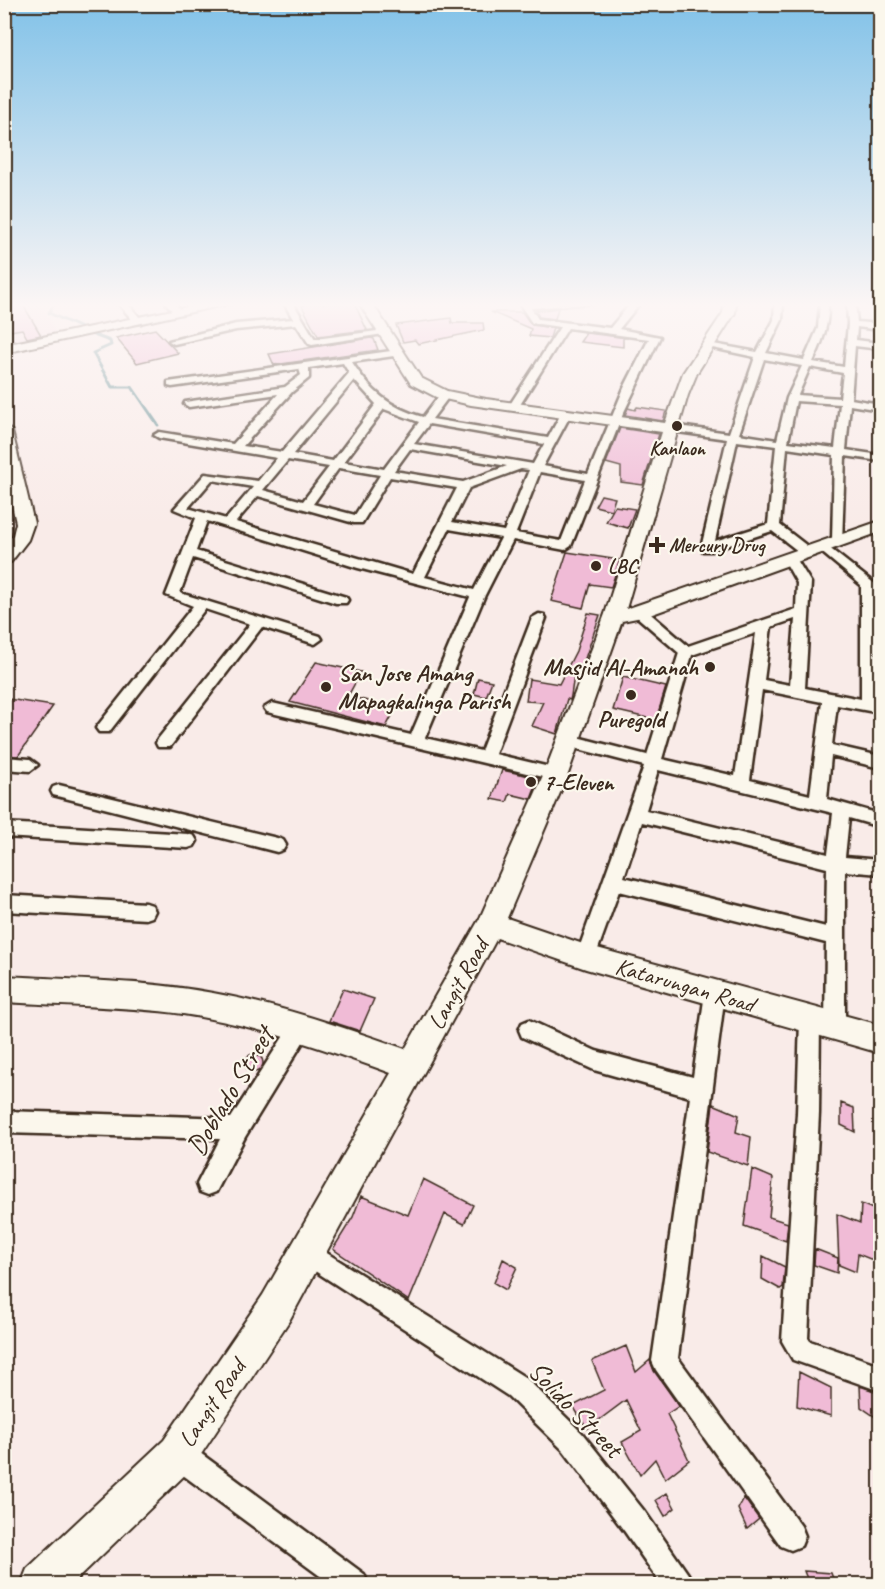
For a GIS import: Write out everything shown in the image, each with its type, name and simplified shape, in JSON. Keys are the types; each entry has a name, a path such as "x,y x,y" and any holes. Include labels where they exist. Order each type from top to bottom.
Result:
{"street":[{"path":"172,384 222,377"},
{"path":"236,448 288,390 305,377"},
{"path":"229,523 351,377"},
{"path":"357,377 382,404 425,421 549,441"},
{"path":"414,377 428,390 445,395 880,458"},
{"path":"514,406 533,377"},
{"path":"444,524 565,546 633,377"},
{"name":"Langit Road","path":"42,1584 142,1491 178,1454 276,1308 491,924 556,774 615,614 671,428 689,377"},
{"path":"753,377 733,436 707,548 774,526 867,579 875,706 754,683"},
{"path":"774,526 783,444 792,398 801,377"},
{"path":"797,692 804,583 840,452 848,377"},
{"path":"189,404 288,390"},
{"path":"445,395 387,473 358,519 305,506 257,488 209,476 180,508 417,579 478,594"},
{"path":"792,398 846,401 880,407"},
{"path":"305,506 382,404"},
{"path":"415,743 478,594 508,537 549,441 566,414"},
{"path":"159,435 465,486 519,466"},
{"path":"4,558 22,536 25,523 5,436"},
{"path":"409,446 593,478"},
{"path":"417,579 465,486"},
{"path":"203,516 173,595 315,639"},
{"path":"615,614 628,615 640,612 880,526"},
{"path":"189,553 341,600"},
{"path":"104,728 202,604"},
{"path":"640,612 686,652"},
{"path":"686,652 801,612"},
{"path":"486,758 539,618"},
{"path":"164,743 259,622"},
{"path":"741,782 764,625"},
{"path":"586,957 615,882 654,764 686,652"},
{"path":"818,801 826,748 830,698"},
{"path":"272,708 556,774"},
{"path":"569,741 654,764 818,801 880,820"},
{"path":"826,748 880,762"},
{"path":"4,763 30,765"},
{"path":"59,791 277,844"},
{"path":"842,809 836,862 835,937 808,1113 795,1341 802,1351 880,1378"},
{"path":"637,814 836,862 880,867"},
{"path":"4,830 188,841"},
{"path":"615,882 835,937"},
{"path":"4,903 146,911"},
{"name":"Katarungan Road","path":"491,924 586,957 880,1039"},
{"path":"4,989 182,1001 301,1027 412,1066"},
{"path":"715,993 665,1361 791,1536"},
{"name":"Doblado Street","path":"208,1184 237,1129 301,1027"},
{"path":"529,1030 594,1060 701,1090"},
{"path":"4,1122 237,1129"},
{"name":"Solido Street","path":"306,1252 517,1387 573,1442 635,1522 678,1584"},
{"path":"178,1454 354,1584"}],"building":[{"path":"637,407 666,411 663,421 625,415 628,408 635,410"},
{"path":"620,428 659,434 643,485 621,482 621,467 606,463"},
{"path":"601,495 615,498 611,510 595,506"},
{"path":"615,506 635,509 628,528 606,522"},
{"path":"567,552 620,560 611,587 590,584 583,608 551,601"},
{"path":"588,613 600,615 579,676 574,675 570,700 567,699 557,734 532,726 543,702 526,701 529,679 559,684 576,651"},
{"name":"San Jose Amang Mapagkalinga Parish","path":"316,662 361,672 348,696 396,708 386,727 290,702"},
{"path":"623,677 666,687 656,720 613,710"},
{"path":"478,678 492,681 486,697 474,694"},
{"path":"8,699 53,706 18,756 4,755 4,704"},
{"path":"502,770 539,778 531,799 510,794 507,802 492,799"},
{"path":"343,989 374,999 360,1031 329,1021"},
{"path":"250,1054 258,1054 263,1059 261,1070 250,1072 245,1067 245,1059"},
{"path":"841,1103 854,1108 855,1132 841,1125"},
{"path":"713,1104 739,1115 736,1132 751,1137 748,1166 707,1152"},
{"path":"752,1169 773,1178 769,1217 788,1223 786,1241 744,1226"},
{"path":"423,1179 473,1205 464,1224 445,1214 409,1301 333,1249 353,1217 361,1196 408,1215"},
{"path":"861,1204 880,1212 880,1263 858,1254 856,1272 839,1265 837,1214 860,1223"},
{"path":"815,1249 838,1258 837,1273 814,1265"},
{"path":"763,1256 785,1267 783,1287 780,1289 762,1279"},
{"path":"503,1259 517,1267 506,1290 494,1283"},
{"path":"626,1346 636,1372 650,1360 654,1371 679,1406 667,1414 689,1460 665,1479 655,1459 640,1475 622,1442 641,1431 626,1400 587,1429 573,1406 604,1390 592,1361"},
{"path":"799,1372 831,1388 831,1416 797,1406"},
{"path":"860,1386 880,1393 880,1420 861,1407"},
{"path":"667,1493 675,1508 665,1516 656,1500"},
{"path":"744,1498 759,1519 747,1529 738,1509"},
{"path":"804,1571 831,1573 835,1584 809,1584"}],"waterway":[{"path":"106,377 112,387 132,387 158,425"}],"place":[{"name":"Kanlaon","path":"677,426"},
{"name":"Mercury Drug","path":"657,545"},
{"name":"LBC","path":"596,566"},
{"name":"Masjid Al-Amanah","path":"710,667"},
{"name":"San Jose Amang Mapagkalinga Parish","path":"326,687"},
{"name":"Puregold","path":"631,695"},
{"name":"7-Eleven","path":"531,782"}]}
